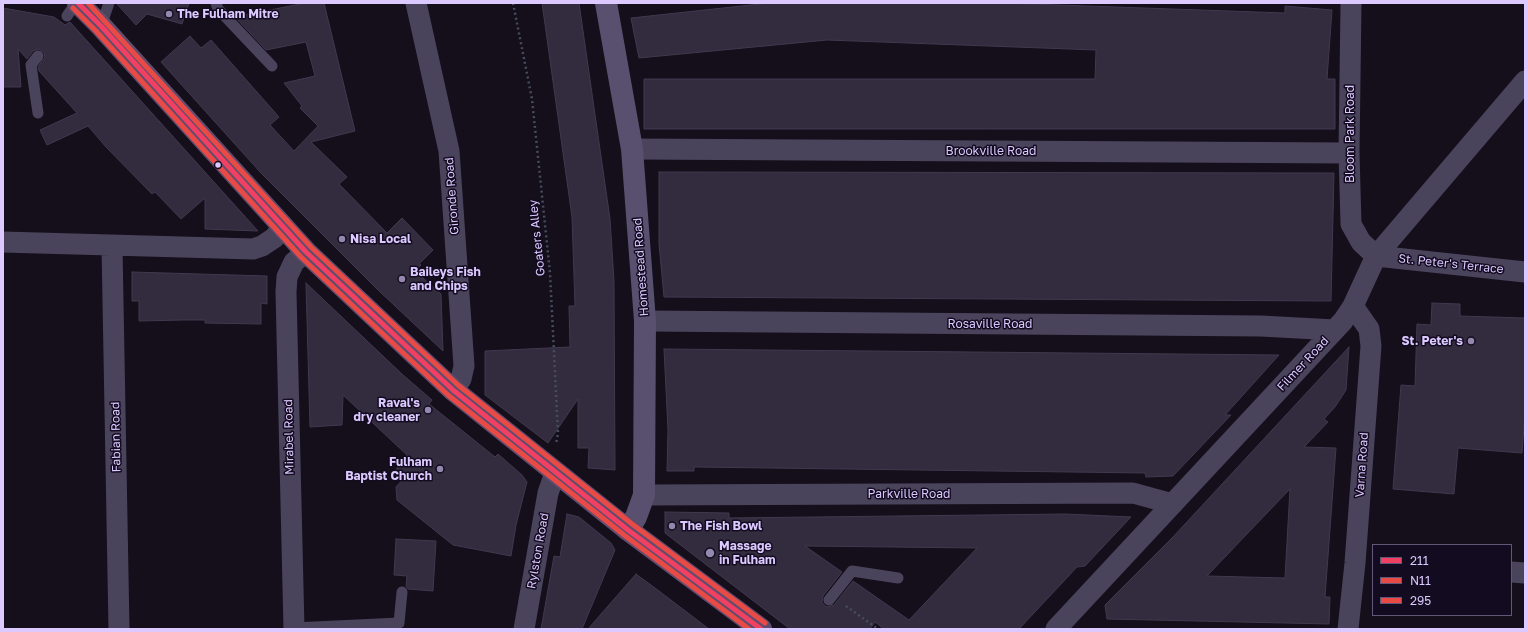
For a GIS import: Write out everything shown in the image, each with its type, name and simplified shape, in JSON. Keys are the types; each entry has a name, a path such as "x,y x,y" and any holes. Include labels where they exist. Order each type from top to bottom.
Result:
{"main road":[{"path":"74,7 101,26 306,252 453,390 628,530 761,629"}],"street":[{"name":"Gironde Road","path":"416,3 449,151 464,366 461,379 453,390"},
{"name":"Homestead Road","path":"606,3 632,149 645,321 644,495 636,516 628,530"},
{"name":"Bloom Park Road","path":"1351,3 1349,153 1351,224 1361,242 1376,256"},
{"name":"Filmer Road","path":"1056,629 1335,330 1353,306 1376,256 1525,81"},
{"name":"Brookville Road","path":"632,149 1349,153"},
{"path":"3,242 253,249 262,246 274,238 283,227"},
{"name":"Fabian Road","path":"112,246 119,629"},
{"name":"Mirabel Road","path":"294,628 286,292 287,277 294,262 306,252"},
{"name":"St. Peter's Terrace","path":"1376,256 1525,272"},
{"name":"Varna Road","path":"1348,629 1364,564 1371,346 1369,328 1353,306"},
{"name":"Rosaville Road","path":"645,321 1245,326 1335,330"},
{"name":"Rylston Road","path":"524,629 548,493 555,473"},
{"name":"Parkville Road","path":"644,495 1133,493 1173,504"},
{"path":"1512,572 1525,573"}],"lane":[{"path":"101,26 109,3"},
{"path":"216,3 218,9 272,66"},
{"path":"38,56 31,65 38,113"},
{"path":"830,598 852,571 898,578"},
{"path":"294,628 399,623 402,592"}],"path":[{"name":"Goaters Alley","path":"513,3 532,99 550,273 558,433 555,473"},
{"path":"830,598 878,629"}],"building":[{"name":"The Fulham Mitre","path":"116,3 189,3 182,24 147,14 136,25"},
{"path":"305,3 324,3 355,131 311,142 347,177 339,184 387,233 402,218 433,250 419,264 421,265 415,271 441,294 443,351 378,290 261,173 161,62 190,36 201,48 211,40 279,117 270,125 294,151 318,126 300,108 302,106 284,83 315,76 306,42 266,50 235,17"},
{"path":"542,3 579,3 610,219 614,281 615,470 588,468 589,448 578,448 578,399 548,443 485,395 485,351 570,347 569,306 575,306 572,217"},
{"path":"769,3 1003,3 1285,13 1285,6 1332,10 1327,79 1335,79 1335,129 644,129 644,79 1095,79 1096,50 827,40 639,58 631,18"},
{"path":"3,8 54,17 65,25 70,22 258,231 205,229 205,198 181,219 155,192 152,194 106,147 88,126 47,145 40,130 77,113 39,71 38,67 45,57 44,53 39,49 33,51 27,59 18,49 21,87 3,87"},
{"path":"659,172 1334,173 1331,301 664,297 659,244"},
{"path":"132,272 267,276 267,304 261,303 261,324 205,323 205,320 139,321 139,301 132,301"},
{"path":"306,283 403,375 432,400 429,404 495,457 498,454 522,475 527,482 516,525 511,556 453,545 397,500 396,487 404,478 395,471 407,455 343,395 342,425 310,427"},
{"path":"1432,303 1460,304 1460,316 1525,318 1525,414 1522,453 1458,448 1454,494 1393,489 1401,385 1415,386 1417,324 1431,325"},
{"path":"1349,347 1346,390 1335,407 1324,419 1328,422 1304,447 1336,448 1325,597 1330,597 1329,624 1107,619 1105,605 1173,537","holes":["1290,489 1285,578 1207,576"]},
{"path":"664,349 1279,355 1225,415 1231,415 1173,476 1146,477 1145,473 694,467 694,471 667,471 668,430"},
{"path":"665,512 729,513 729,518 1065,514 1131,517 1085,566 1077,567 1019,629 884,629 875,622 870,629 790,629 665,533","holes":["805,546 977,548 909,620 853,581 834,605 828,607 825,606 822,602 823,596 842,572"]},
{"path":"567,514 579,517 611,543 615,550 582,629 541,629 554,556 560,557"},
{"path":"396,539 436,541 433,591 408,589 406,586 407,576 394,575"},
{"path":"636,574 655,588 709,629 588,629"}],"transit line":[{"name":"211","path":"78,3 101,26 306,252 453,390 628,530 761,629"},
{"name":"295","path":"88,3 311,247 458,385 632,524 765,623"},
{"name":"N11","path":"73,8 96,31 301,257 448,395 624,535 749,629"}],"place":[{"name":"The Fulham Mitre","path":"169,14"},
{"name":"Nisa Local","path":"342,239"},
{"name":"Baileys Fish and Chips","path":"402,279"},
{"name":"St. Peter's","path":"1471,341"},
{"name":"Raval's dry cleaner","path":"428,410"},
{"name":"Fulham Baptist Church","path":"440,469"},
{"name":"The Fish Bowl","path":"672,526"},
{"name":"Massage in Fulham","path":"710,553"}]}
